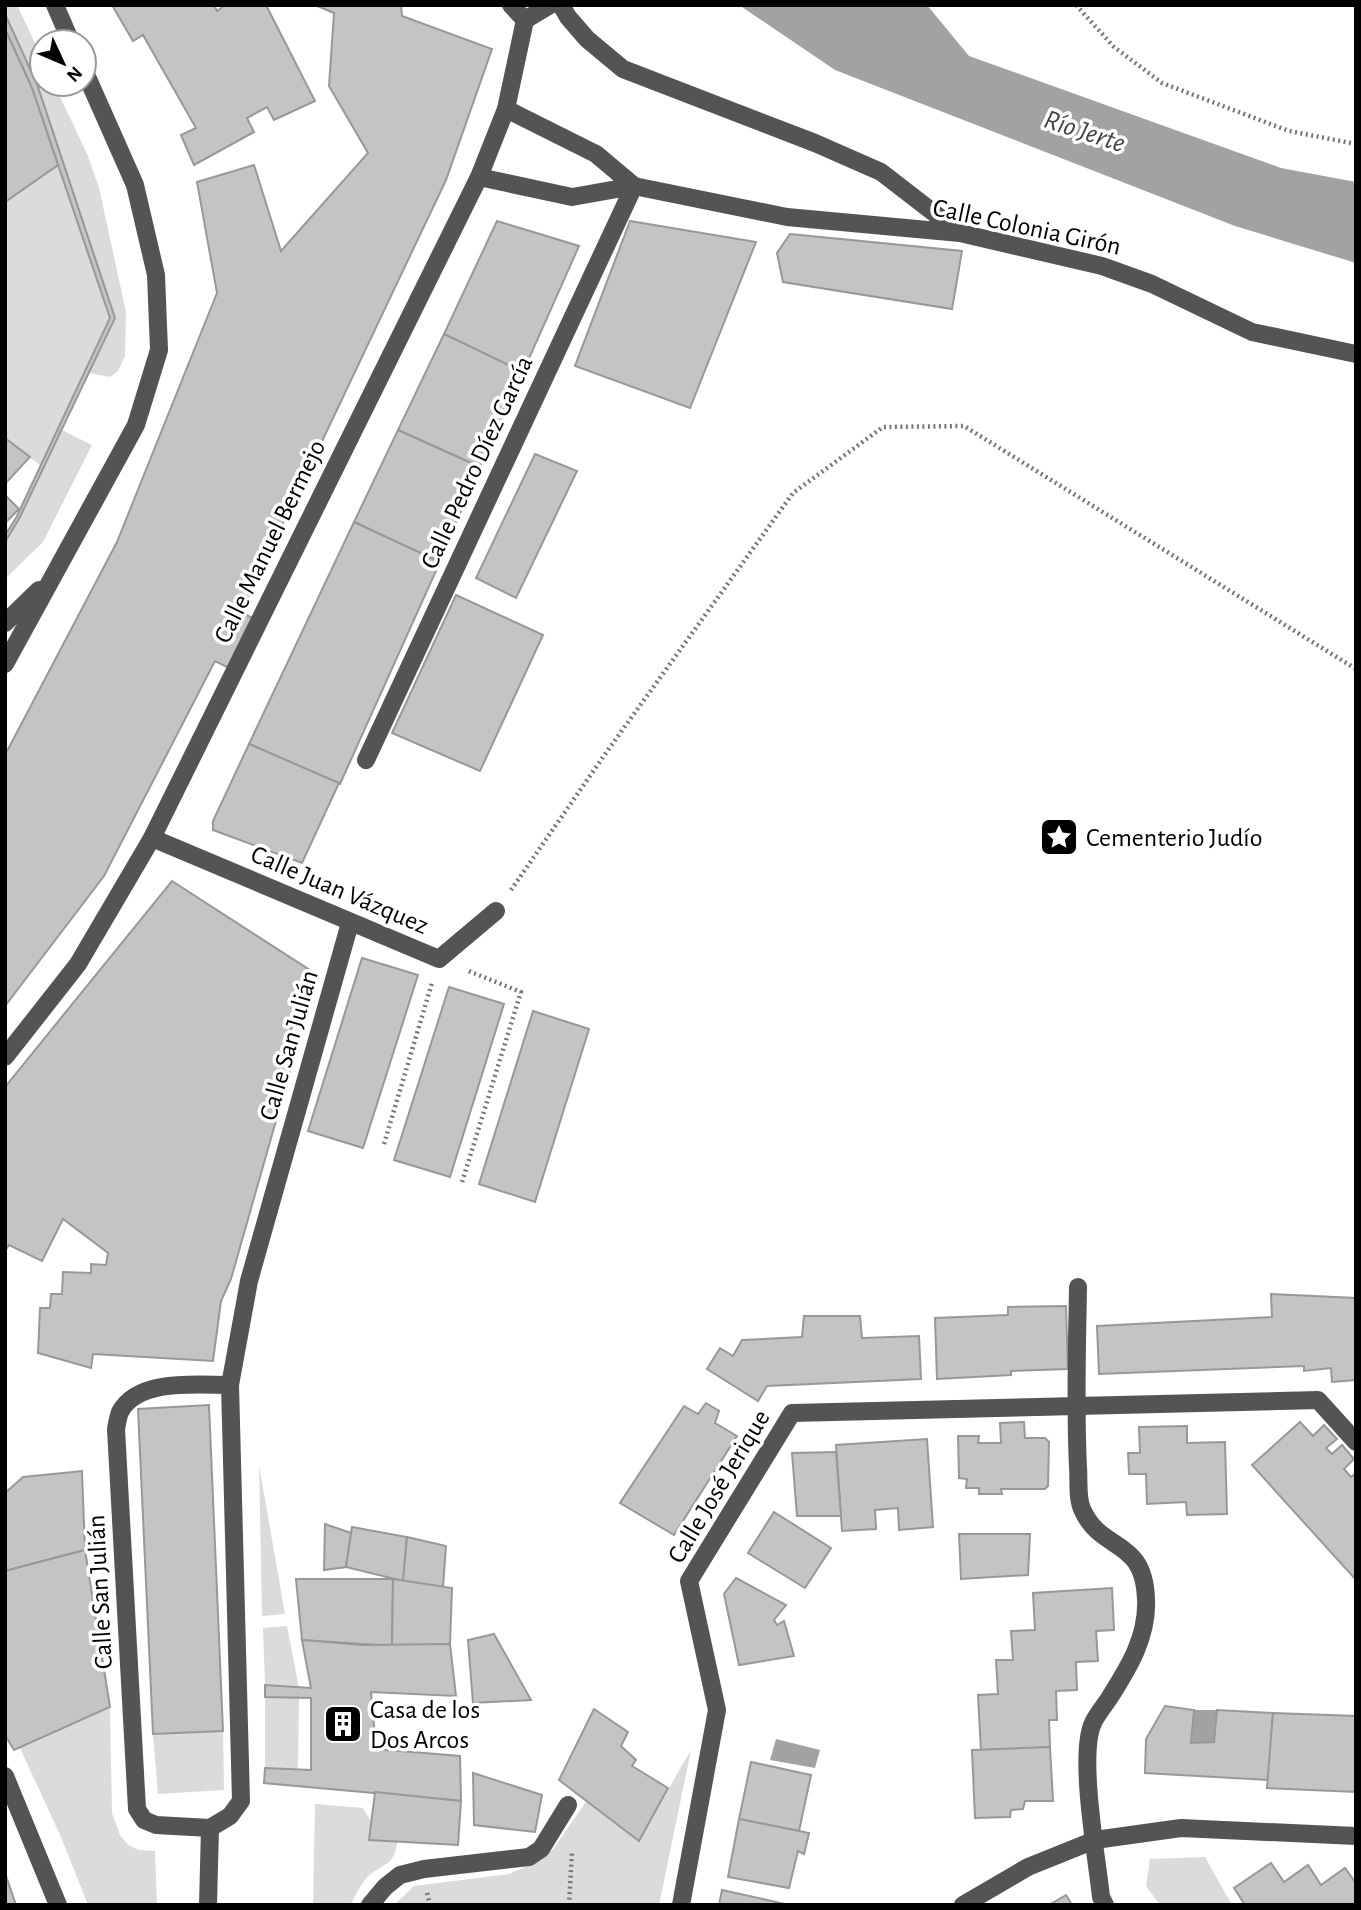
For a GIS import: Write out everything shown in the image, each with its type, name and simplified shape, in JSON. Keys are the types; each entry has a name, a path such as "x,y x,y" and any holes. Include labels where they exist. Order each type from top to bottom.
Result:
{"street":[{"path":"55,5 65,28"},
{"path":"511,5 525,20 551,5"},
{"path":"561,5 568,18 587,39 623,69 881,172 960,233"},
{"name":"Calle Manuel Bermejo","path":"5,1057 78,964 152,838 480,177 506,109 525,20"},
{"path":"5,664 136,425 159,351 156,275 135,185 96,98"},
{"name":"Calle Colonia Girón","path":"506,109 596,154 634,186"},
{"name":"Calle Colonia Girón","path":"480,177 572,197 634,186 787,217 960,233 1102,266 1152,284 1252,332 1356,354"},
{"name":"Calle Pedro Díez García","path":"366,760 634,186"},
{"path":"5,623 52,578"},
{"name":"Calle Juan Vázquez","path":"152,838 439,960 496,911"},
{"name":"Calle San Julián","path":"230,1385 152,1387 133,1398 120,1412 116,1429 137,1809 144,1820 156,1825 210,1828 230,1816 241,1801 230,1385 250,1281 350,923"},
{"path":"1078,1287 1075,1406 1081,1506 1090,1522 1135,1558 1145,1577 1147,1602 1141,1641 1126,1672 1092,1724 1087,1749 1101,1897 1105,1905"},
{"path":"1075,1406 1318,1401 1356,1442"},
{"name":"Calle José Jerique","path":"681,1905 717,1710 689,1581 792,1413 1075,1406"},
{"path":"5,1776 58,1905"},
{"path":"370,1905 385,1887 400,1875 424,1869 530,1857 541,1849 568,1805"},
{"path":"208,1905 210,1828"},
{"path":"963,1905 1028,1867 1095,1840 1181,1828 1356,1836"}],"path":[{"path":"1076,5 1114,47 1163,83 1289,131 1356,144"},
{"path":"496,911 603,757 793,494 883,427 964,426 1356,670"},
{"path":"384,1143 439,960 521,992 462,1182"},
{"path":"569,1905 572,1844"}],"shaded area":[{"path":"5,5 17,5 28,28 28,64 5,14"},
{"path":"42,98 61,98 88,156 99,188 126,312 125,356 118,371 110,377 89,373 115,318"},
{"path":"58,165 110,318 41,466 5,438 5,202"},
{"path":"62,430 92,445 43,542 5,579 5,542"},
{"path":"259,1465 285,1614 262,1616"},
{"path":"287,1626 299,1688 265,1685 263,1628"},
{"path":"265,1697 299,1698 298,1770 265,1768"},
{"path":"110,1707 112,1813 120,1835 128,1845 139,1850 155,1851 157,1905 88,1905 61,1837 20,1748"},
{"path":"223,1731 224,1790 158,1794 153,1734"},
{"path":"691,1750 659,1905 394,1905 414,1886 509,1874 541,1860 554,1848 587,1800 639,1840"},
{"path":"315,1804 363,1808 371,1822 369,1840 397,1842 393,1857 365,1880 350,1905 313,1905"},
{"path":"1205,1857 1232,1905 1160,1905 1146,1886 1150,1859"}],"water":[{"name":"Río Jerte","path":"739,5 927,5 969,56 1281,168 1356,182 1356,263 1235,226 835,70"},
{"path":"1194,1710 1217,1710 1214,1742 1191,1743"},
{"path":"776,1739 820,1750 815,1768 770,1760"}],"building":[{"path":"112,5 214,5 217,11 225,5 266,5 315,101 274,120 267,107 247,118 254,132 194,165 181,135 196,128 143,35 133,41"},
{"path":"315,5 401,5 402,16 492,49 446,180 241,612 254,619 229,668 215,661 104,876 5,1006 5,755 117,542 217,293 197,182 254,165 281,251 368,153 329,86 334,13"},
{"path":"5,14 28,64 28,79 5,29"},
{"path":"5,29 28,79 28,98 35,98 58,165 5,202"},
{"path":"35,98 42,98 115,318 19,519 5,542 5,535 16,518 110,318"},
{"path":"497,221 579,246 523,372 444,334"},
{"path":"630,221 756,242 690,408 575,366"},
{"path":"790,234 962,251 952,309 783,282 777,253"},
{"path":"444,334 523,372 480,467 398,430"},
{"path":"398,430 480,467 439,562 354,522"},
{"path":"5,438 30,457 5,484"},
{"path":"535,454 577,471 516,598 476,578"},
{"path":"5,495 19,509 5,523"},
{"path":"354,522 440,562 340,784 249,744"},
{"path":"456,595 543,635 480,771 392,733"},
{"path":"249,744 339,783 302,863 213,830 213,821"},
{"path":"172,881 316,974 303,1019 295,1014 286,1051 295,1054 231,1279 221,1301 213,1361 93,1354 91,1368 38,1353 40,1308 50,1308 51,1294 62,1294 63,1272 91,1273 91,1264 106,1265 108,1253 63,1219 42,1261 9,1245 5,1251 5,1087"},
{"path":"362,958 418,975 363,1148 308,1131"},
{"path":"449,987 504,1004 450,1177 394,1160"},
{"path":"533,1011 589,1029 535,1202 479,1184"},
{"path":"1271,1294 1356,1298 1356,1380 1332,1382 1331,1368 1304,1371 1304,1366 1099,1374 1097,1326 1272,1317"},
{"path":"1066,1306 1068,1369 1011,1371 1011,1375 937,1379 935,1318 1008,1315 1008,1307"},
{"path":"804,1316 860,1316 862,1338 919,1336 921,1379 767,1386 758,1401 707,1369 720,1348 733,1356 742,1340 802,1337"},
{"path":"706,1403 719,1411 715,1423 737,1436 674,1535 620,1503 684,1406 698,1414"},
{"path":"209,1405 223,1731 153,1734 138,1409"},
{"path":"1024,1422 1025,1438 1045,1438 1049,1442 1048,1486 1045,1489 1001,1489 1002,1494 979,1494 979,1488 966,1488 967,1479 959,1478 958,1436 979,1436 978,1443 1001,1443 1000,1423"},
{"path":"1300,1422 1313,1436 1324,1425 1337,1439 1326,1448 1332,1454 1342,1445 1354,1459 1344,1469 1351,1477 1356,1473 1356,1580 1252,1465"},
{"path":"1187,1426 1187,1443 1225,1442 1227,1514 1187,1515 1186,1502 1147,1504 1146,1474 1129,1474 1128,1453 1140,1453 1139,1427"},
{"path":"927,1439 933,1527 899,1530 898,1508 875,1510 876,1529 842,1531 836,1445"},
{"path":"836,1452 841,1516 797,1516 792,1453"},
{"path":"82,1471 85,1550 5,1571 5,1493 23,1477"},
{"path":"774,1512 831,1548 805,1588 748,1553"},
{"path":"325,1524 351,1533 346,1567 324,1570"},
{"path":"352,1527 407,1537 403,1581 346,1567"},
{"path":"959,1534 1030,1534 1028,1575 961,1579"},
{"path":"407,1537 446,1546 443,1587 403,1581"},
{"path":"85,1550 110,1707 14,1750 5,1735 5,1571"},
{"path":"736,1578 786,1605 774,1620 777,1625 784,1621 794,1656 739,1665 724,1594"},
{"path":"296,1579 393,1579 392,1646 302,1640"},
{"path":"393,1579 452,1588 450,1644 392,1646"},
{"path":"1112,1588 1114,1630 1096,1631 1098,1661 1076,1662 1077,1690 1056,1691 1057,1720 1049,1720 1050,1747 981,1751 978,1695 998,1694 996,1660 1013,1660 1011,1631 1035,1630 1033,1593"},
{"path":"494,1634 531,1700 473,1703 468,1640"},
{"name":"Casa de los Dos Arcos","path":"302,1640 363,1645 450,1644 456,1696 371,1692 376,1749 460,1756 461,1801 264,1783 265,1768 311,1770 311,1698 265,1697 265,1685 311,1688"},
{"path":"1165,1706 1194,1710 1191,1743 1214,1742 1217,1710 1273,1713 1268,1780 1145,1773 1146,1739"},
{"path":"594,1709 628,1732 621,1746 636,1760 632,1766 668,1788 639,1841 559,1780"},
{"path":"1273,1713 1356,1716 1356,1792 1267,1788"},
{"path":"1050,1747 1053,1801 1025,1801 1023,1809 1011,1810 1010,1817 975,1818 972,1750"},
{"path":"751,1762 811,1775 799,1831 739,1819"},
{"path":"473,1773 542,1795 535,1832 474,1825"},
{"path":"375,1792 461,1801 458,1845 369,1840"},
{"path":"739,1819 809,1833 804,1854 798,1851 789,1888 728,1877"},
{"path":"1271,1863 1284,1882 1308,1865 1321,1885 1345,1868 1356,1883 1356,1905 1245,1905 1234,1888"},
{"path":"5,1873 16,1905 5,1905"},
{"path":"722,1890 785,1904 785,1905 719,1905"},
{"path":"1066,1895 1072,1905 1049,1905"}],"place":[{"name":"Cementerio Judío","path":"1059,837"},
{"name":"Casa de los Dos Arcos","path":"343,1724"}]}
